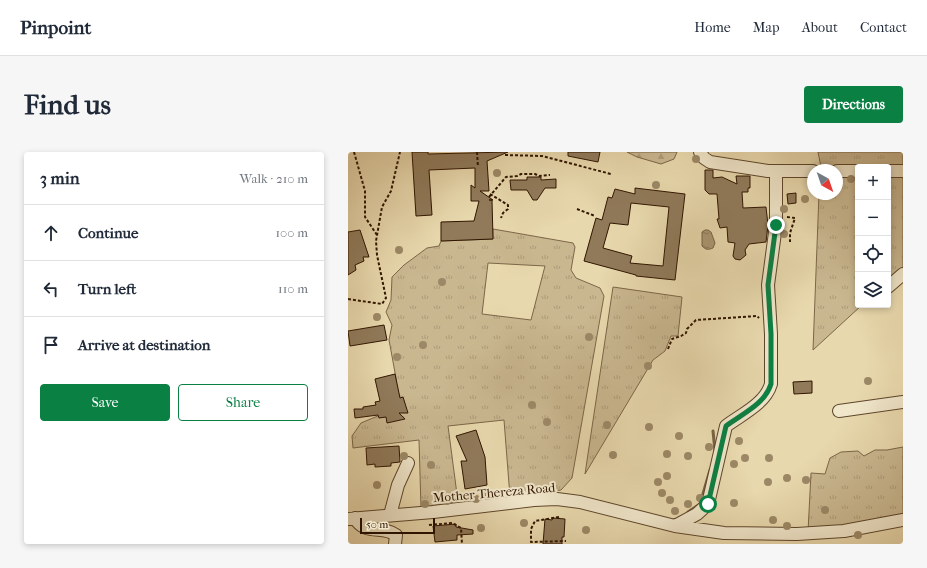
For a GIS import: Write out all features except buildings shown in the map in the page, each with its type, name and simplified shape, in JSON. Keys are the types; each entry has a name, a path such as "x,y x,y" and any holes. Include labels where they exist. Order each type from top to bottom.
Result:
{"street":[{"path":"700,152 704,158 710,162 768,171 807,171"},
{"path":"675,526 697,514 708,504 726,426 762,400 769,391 771,384 771,334 768,285 776,225 776,171"},
{"path":"843,171 855,171"},
{"path":"891,171 903,171"},
{"path":"891,284 903,274"},
{"path":"839,411 903,402"},
{"path":"390,515 398,485 408,463"},
{"name":"Mother Thereza Road","path":"351,519 534,500 557,499 592,505 675,526 724,533 797,534 844,530 903,520"},
{"path":"351,519 367,529 392,532 396,535 395,544"}],"path":[{"path":"354,152 365,191 365,218 377,236"},
{"path":"348,299 382,304 386,298 377,255 377,236 382,207 391,191 400,152"},
{"path":"476,152 478,167"},
{"path":"505,155 542,156 611,174"},
{"path":"501,218 503,213 508,209 508,205 490,196 506,177 521,174 550,176"},
{"path":"577,209 595,216"},
{"path":"776,214 795,218 790,233 790,242"},
{"path":"668,349 672,339 686,333 687,329 696,320 757,316"},
{"path":"559,517 535,521 531,530 531,542 566,541"},
{"path":"429,525 452,523 461,528 462,544"}],"green space":[{"path":"627,152 677,152 674,159 661,164 637,157"},
{"path":"818,152 903,152 903,167 891,167 891,164 855,164 855,167 843,167 843,164 820,164"},
{"path":"843,176 855,176 855,308 859,308 813,350 819,200 843,200"},
{"path":"891,176 903,176 903,267 891,278"},
{"path":"493,229 573,243 575,247 571,270 576,278 600,288 604,296 572,478 561,490 510,497 504,420 448,426 458,502 421,508 419,440 353,448 352,436 361,423 380,415 395,401 396,378 389,340 392,325 386,312 391,300 392,277 404,265 427,248 439,246 441,241 493,239","holes":["488,263 545,266 531,320 482,314"]},
{"path":"613,287 682,297 678,336 671,336 665,351 653,360 585,474"},
{"path":"903,447 903,514 808,532 811,473 825,474 830,458 841,452 858,451 864,456 875,450 887,450"}],"water":[{"path":"705,230 711,232 715,243 713,248 707,249 702,246 702,232"}],"waterway":[{"path":"713,431 715,451"},
{"path":"688,512 700,504 710,470"}],"route":[{"path":"708,504 726,426 762,400 769,391 771,384 771,334 768,285 776,225"}]}
